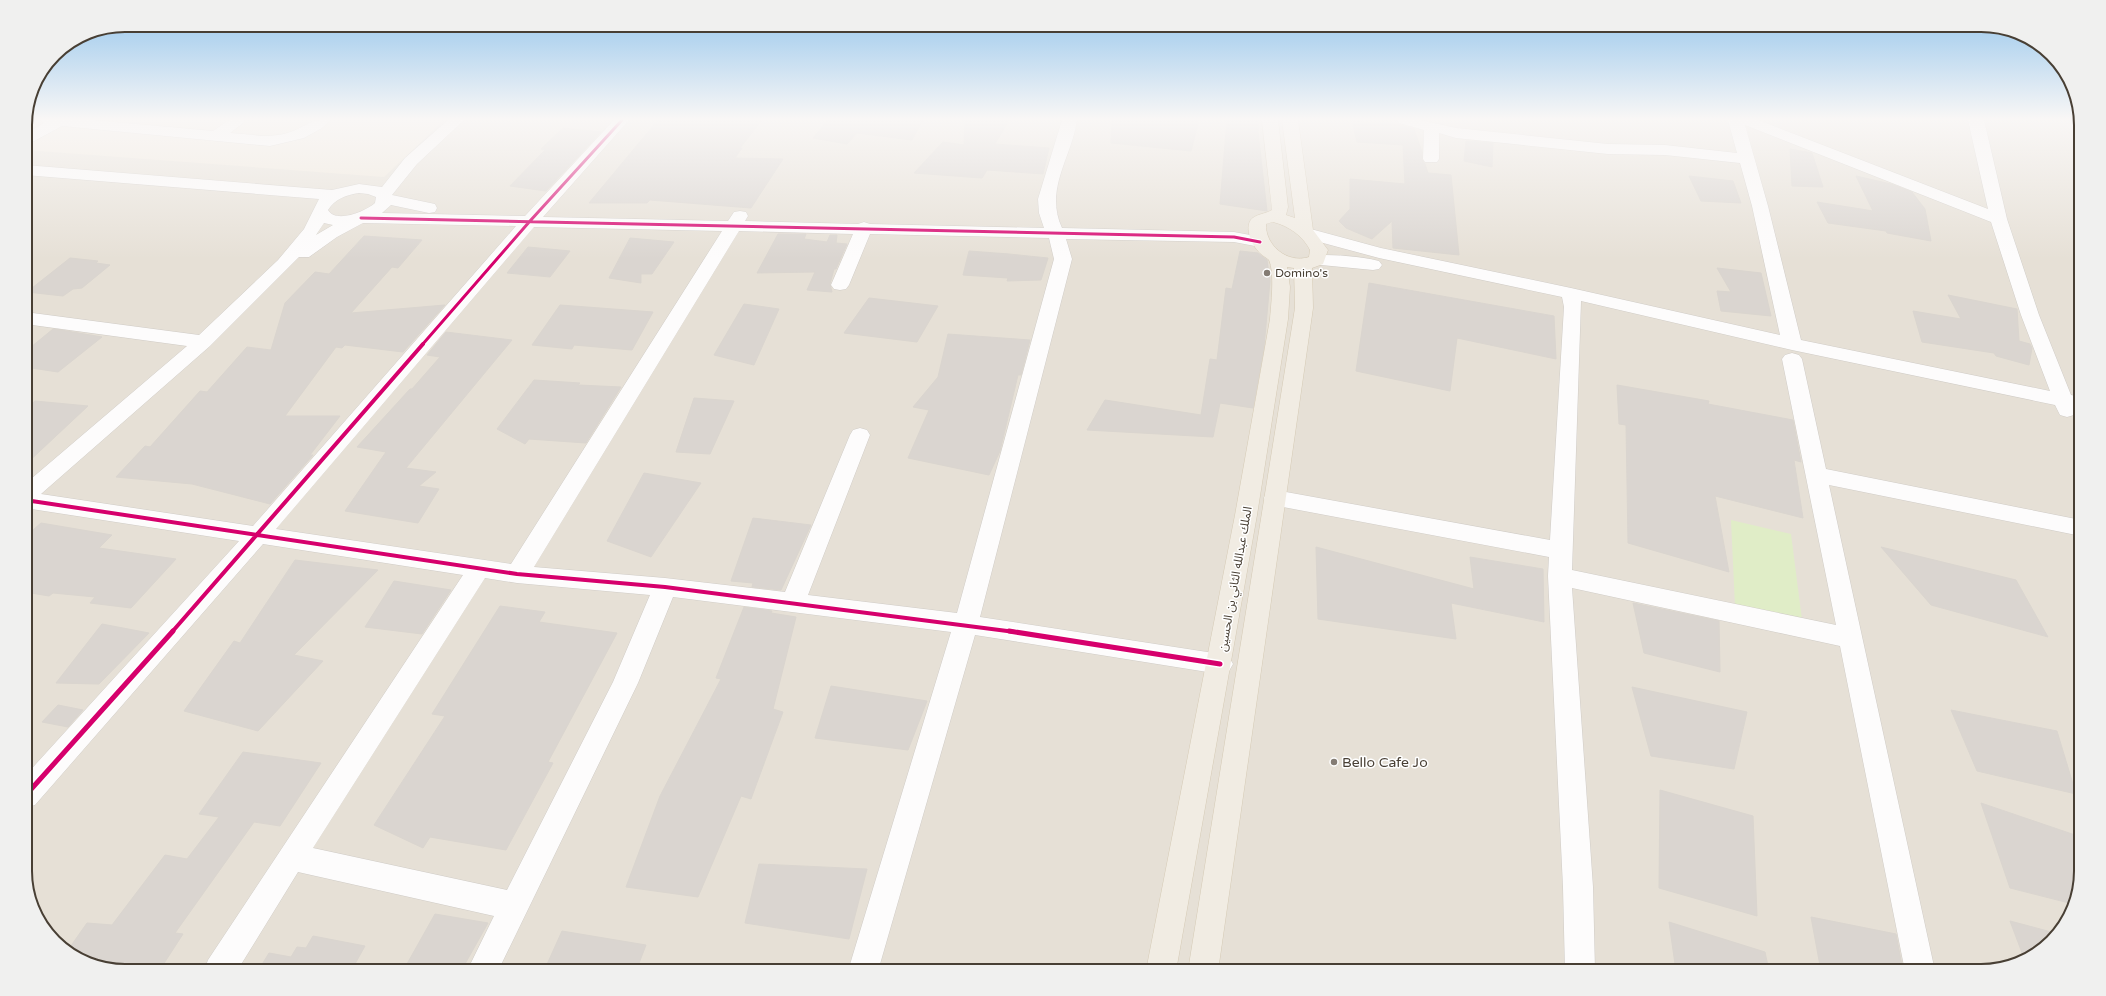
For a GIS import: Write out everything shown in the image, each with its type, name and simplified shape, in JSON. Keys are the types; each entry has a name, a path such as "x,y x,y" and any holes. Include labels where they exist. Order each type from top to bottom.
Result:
{"main road":[{"path":"1265,220 1280,211 1275,166"},
{"path":"1297,166 1306,232"},
{"path":"1265,220 1285,220 1306,232 1319,250 1319,256 1310,262 1294,264 1268,249"},
{"name":"الملك عبدالله الثاني بن الحسين","path":"1162,964 1220,664 1279,319 1281,287 1268,249 1256,231 1265,220"},
{"path":"1204,964 1310,262"}],"street":[{"path":"32,490 203,342 284,264 311,231 321,210 343,193 384,177 402,166"},
{"path":"284,264 359,218 378,209 407,166"},
{"path":"32,788 258,535 534,216 579,166"},
{"path":"865,964 966,624 1063,259 1063,250 1052,226 1046,201 1056,166"},
{"path":"1749,166 1792,351 1849,638 1919,964"},
{"path":"1865,166 1999,219"},
{"path":"1987,166 1999,219 2030,315 2073,409"},
{"path":"32,171 343,193 372,189 385,197 434,208 534,216"},
{"path":"32,182 321,210"},
{"path":"321,210 325,218 334,221 359,218 534,216 1052,226 1234,237 1268,249"},
{"path":"737,221 864,227 1234,226 1265,220"},
{"path":"517,574 737,221"},
{"path":"840,285 864,227"},
{"path":"1306,232 1373,252 1792,351 2073,409"},
{"path":"1310,262 1368,264 1572,300"},
{"path":"1572,300 1560,576 1578,887 1580,964"},
{"path":"32,319 203,342"},
{"path":"793,603 860,435"},
{"path":"1816,475 2074,527"},
{"path":"1275,498 1561,551"},
{"path":"32,501 479,569 517,574 665,587 966,624 1220,664"},
{"path":"223,964 291,857 479,569"},
{"path":"1560,576 1849,638"},
{"path":"485,964 625,683 665,587"},
{"path":"291,857 513,906"}],"shaded area":[{"path":"32,166 2074,166 2074,871 2071,895 2058,923 2042,941 2033,948 2011,959 1987,964 119,964 95,959 68,945 51,928 44,917 34,889 32,877"},
{"path":"244,166 395,166 384,177"}],"green space":[{"path":"1731,520 1791,534 1802,620 1735,606"}],"building":[{"path":"529,166 569,166 546,191 510,186"},
{"path":"619,166 778,166 751,208 650,200 647,203 589,203"},
{"path":"920,166 1045,166 1043,174 987,170 982,178 914,173"},
{"path":"1223,166 1262,166 1267,211 1220,204"},
{"path":"1404,166 1426,166 1428,173 1451,175 1459,255 1393,248 1392,221 1372,239 1346,228 1339,221 1350,209 1350,179 1405,184"},
{"path":"1791,166 1816,166 1823,187 1792,186"},
{"path":"1689,176 1733,181 1741,203 1701,201"},
{"path":"1856,176 1891,184 1912,192 1925,209 1931,241 1887,233 1886,231 1828,223 1817,202 1873,211"},
{"path":"778,234 806,234 804,239 827,242 830,235 837,235 836,243 847,244 836,269 834,269 830,284 832,292 807,290 815,272 757,273"},
{"path":"364,236 422,240 398,268 392,267 351,313 445,305 403,352 345,345 342,348 336,347 285,416 340,416 310,455 313,455 270,504 192,484 116,477 145,446 150,447 200,391 207,392 247,347 271,350 285,303 315,272 329,274"},
{"path":"630,238 674,242 652,274 641,274 641,283 609,278"},
{"path":"528,247 570,251 550,277 507,273"},
{"path":"969,251 1048,258 1041,280 1007,281 1008,278 963,275"},
{"path":"1240,251 1258,253 1267,260 1270,281 1264,347 1253,408 1220,403 1213,437 1087,430 1105,400 1201,415 1210,359 1217,360 1226,288 1232,289"},
{"path":"70,258 98,261 96,263 110,265 82,288 73,289 63,296 32,293 32,288"},
{"path":"1717,268 1761,273 1771,316 1721,311 1717,291 1731,292"},
{"path":"1369,283 1554,316 1556,359 1457,338 1450,391 1356,371"},
{"path":"1948,295 2017,309 2019,341 2030,344 2032,348 2029,365 1996,356 1994,353 1922,342 1913,311 1961,319"},
{"path":"869,298 938,306 917,342 844,333"},
{"path":"744,304 779,309 754,365 714,355"},
{"path":"560,305 653,312 632,350 574,345 572,349 532,345"},
{"path":"53,329 102,337 58,372 32,368 32,346"},
{"path":"446,332 512,340 406,468 436,472 419,486 439,489 418,523 345,511 386,452 357,447 440,357 427,355"},
{"path":"948,334 1030,340 1021,375 1018,375 1000,451 989,475 908,458 929,410 913,407 938,377"},
{"path":"534,380 580,383 578,385 621,387 586,443 529,439 525,444 497,429"},
{"path":"1617,385 1709,401 1708,404 1793,420 1801,462 1794,460 1803,518 1715,496 1729,572 1628,543 1626,425 1619,424"},
{"path":"694,398 734,401 710,454 676,452"},
{"path":"35,401 88,406 32,458 32,404"},
{"path":"644,473 701,483 651,557 607,541"},
{"path":"753,518 811,525 781,590 752,587 753,583 731,581"},
{"path":"41,523 112,535 99,548 176,559 131,608 90,603 95,597 53,593 49,596 32,593 32,531"},
{"path":"1316,547 1474,589 1470,557 1543,569 1544,622 1451,603 1456,639 1318,619"},
{"path":"1881,547 2016,580 2048,637 1931,605"},
{"path":"295,560 378,570 294,655 323,661 258,731 184,711 234,641 240,643"},
{"path":"394,581 451,590 422,634 365,627"},
{"path":"1633,603 1719,621 1720,672 1644,653"},
{"path":"500,606 545,612 539,622 617,633 548,762 553,763 506,850 430,837 423,848 374,825 445,716 432,714"},
{"path":"744,607 772,611 771,613 796,617 773,709 783,712 751,799 741,796 698,897 626,887 660,796 721,679 716,678"},
{"path":"102,624 149,633 99,684 56,683"},
{"path":"831,686 927,701 908,750 815,738"},
{"path":"1632,687 1747,712 1734,769 1651,756"},
{"path":"58,705 83,710 68,727 42,722"},
{"path":"1951,710 2057,731 2074,787 2074,794 1977,771"},
{"path":"243,752 321,763 280,826 254,822 175,933 183,934 164,964 119,964 107,962 90,957 70,947 87,923 112,925 165,855 187,859 219,817 199,814"},
{"path":"1660,790 1753,816 1757,916 1659,888"},
{"path":"1981,803 2074,835 2073,883 2068,903 2010,888"},
{"path":"759,864 867,869 849,939 745,923"},
{"path":"435,914 488,923 465,964 407,964"},
{"path":"1811,917 1896,934 1902,964 1820,964"},
{"path":"2010,921 2051,932 2033,948 2022,954"},
{"path":"1669,922 1765,952 1768,964 1675,964"},
{"path":"562,931 646,945 639,964 547,964"},
{"path":"313,936 365,946 355,964 262,964 269,953 291,957 297,947 306,948"}],"cycle path":[{"path":"32,788 258,535 530,221 580,166"},
{"path":"361,218 1234,237 1260,242"},
{"path":"32,501 517,574 665,587 966,624 1220,664"}],"place":[{"name":"Domino's","path":"1267,273"},
{"name":"Bello Cafe Jo","path":"1334,762"}]}
